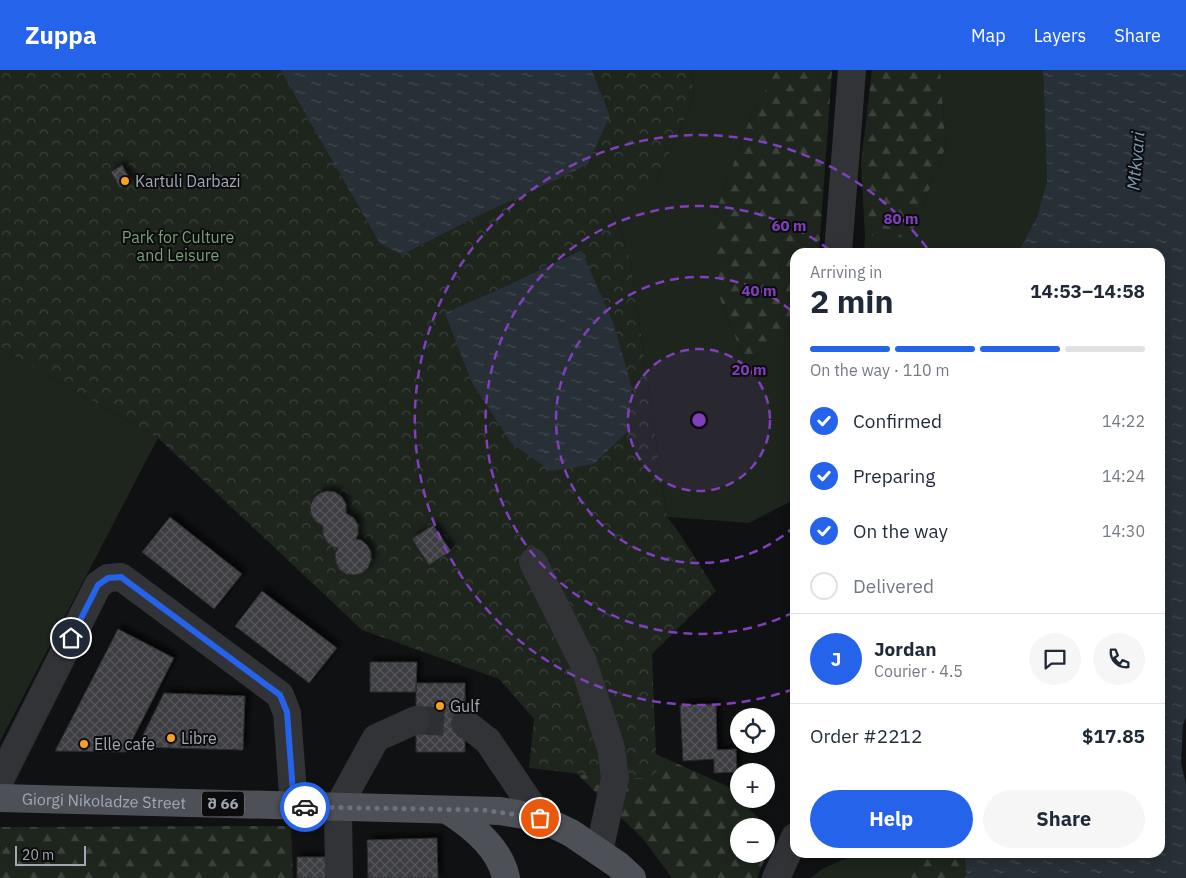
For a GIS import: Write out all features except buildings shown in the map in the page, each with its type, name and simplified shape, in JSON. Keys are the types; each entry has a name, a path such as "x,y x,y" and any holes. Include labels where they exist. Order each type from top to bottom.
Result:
{"main road":[{"name":"Giorgi Nikoladze Street","path":"0,798 500,811 540,818 570,833 618,865 632,878"},
{"path":"447,810 482,836 496,856 506,878"}],"street":[{"path":"838,248 852,70"},
{"path":"532,562 583,662 610,748 615,778 599,852"},
{"path":"0,780 98,585 108,578 121,577 280,695 287,712 294,806"},
{"path":"339,878 338,807 376,738 416,720"},
{"path":"464,723 488,741 540,818"},
{"path":"776,878 790,848"}],"green space":[{"name":"Park for Culture and Leisure","path":"0,70 280,70 380,244 402,255 480,215 610,116 592,70 691,70 694,97 657,181 612,208 630,259 667,517 716,591 652,654 657,778 615,778 529,768 534,719 499,679 362,630 158,438 0,348","holes":["580,250 613,322 445,313"]},
{"path":"691,70 776,70 751,116 715,214 715,286 746,364 790,330 790,501 749,523 667,517 630,259 612,207 657,181 694,97"},
{"path":"776,70 832,70 819,248 790,248 790,330 746,364 715,286 715,214 751,116"},
{"path":"872,70 940,70 946,146 910,238 865,235 861,163"},
{"path":"940,70 1043,70 1047,181 1037,217 1020,248 864,248 865,235 910,238 946,146"},
{"path":"0,348 158,438 0,741"},
{"path":"656,754 727,786 730,789 730,808 748,808 758,818 730,818 730,863 763,863 757,878 672,878 644,840 577,774 656,778"},
{"path":"291,826 293,878 0,878 0,827"},
{"path":"847,858 920,858 911,878 810,878 824,868"},
{"path":"920,858 965,858 967,878 911,878"}],"water":[{"path":"280,70 592,70 610,116 587,165 480,215 402,255 380,244"},
{"name":"Mtkvari","path":"1043,70 1186,70 1186,717 1183,725 1181,763 1186,784 1186,878 967,878 965,858 1165,858 1165,248 1020,248 1037,217 1047,181"},
{"path":"581,250 613,322 632,388 627,432 594,464 551,471 512,444 472,383 445,313"}],"tunnel":[{"path":"416,720 465,723"}],"way so far":[{"path":"305,807 484,810 540,818"}],"place":[{"name":"Kartuli Darbazi","path":"125,181"},
{"name":"Gulf","path":"440,706"},
{"name":"Libre","path":"171,738"},
{"name":"Elle cafe","path":"84,744"}],"route":[{"path":"71,638 98,585 108,578 121,577 280,695 287,712 294,806 305,807"}]}
